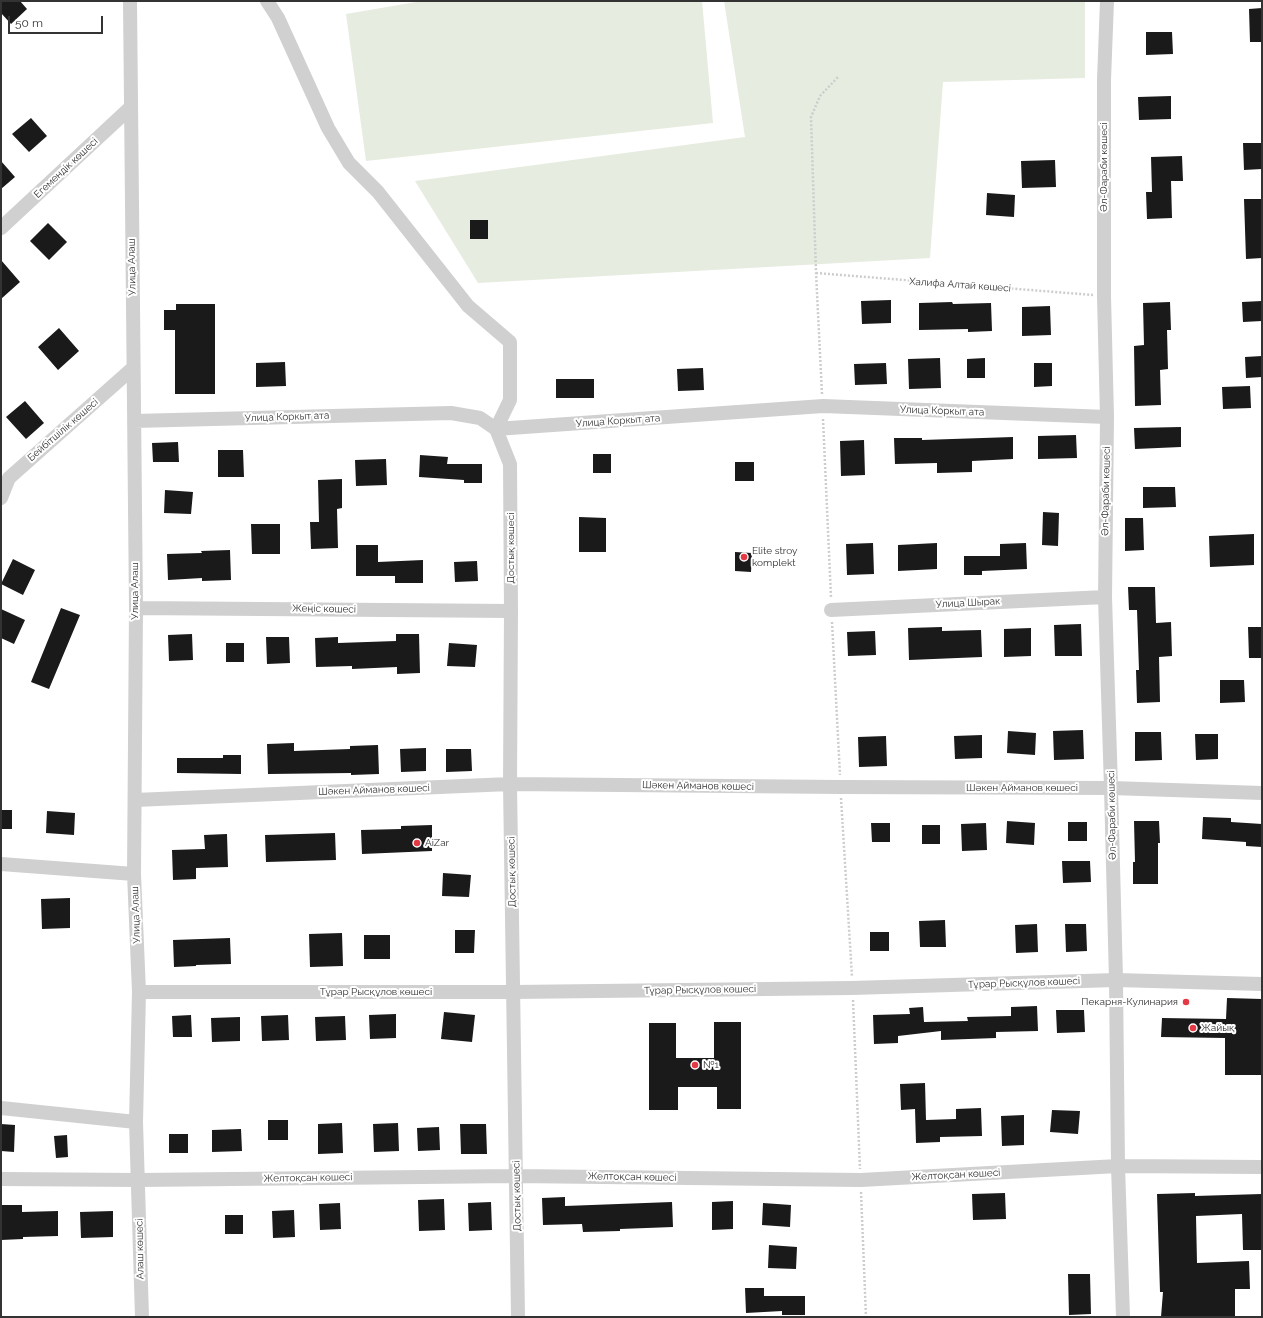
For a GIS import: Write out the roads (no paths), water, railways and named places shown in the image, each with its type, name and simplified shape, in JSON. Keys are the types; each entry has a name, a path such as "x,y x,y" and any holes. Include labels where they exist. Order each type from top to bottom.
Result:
{"street":[{"name":"Улица Алаш","path":"130,1 136,608 134,874 139,992 136,1122 138,1180"},
{"path":"267,1 278,18 328,128 349,163 378,192 468,306 510,342 510,400 496,429"},
{"name":"Әл-Фараби көшесі","path":"1106,1 1104,87 1104,296 1107,417 1105,597 1116,980 1118,1166 1122,1317"},
{"name":"Егемендік көшесі","path":"1,228 130,108"},
{"name":"Бейбітшілік көшесі","path":"1,497 9,478 133,368"},
{"name":"Улица Коркыт ата","path":"134,421 451,413 480,418 496,429 823,406 1107,417"},
{"name":"Достық көшесі","path":"496,429 510,464 510,784 518,1317"},
{"name":"Улица Шырак","path":"831,610 1105,597"},
{"name":"Жеңіс көшесі","path":"136,608 511,611"},
{"name":"Шәкен Айманов көшесі","path":"135,800 510,784 841,788 1111,788 1262,793"},
{"path":"1,864 134,874"},
{"name":"Тұрар Рысқұлов көшесі","path":"139,992 514,992 852,988 1116,980 1262,984"},
{"path":"1,1108 136,1122"},
{"name":"Желтоқсан көшесі","path":"1,1179 138,1180 516,1176 861,1180 1118,1166 1262,1167"},
{"name":"Алаш көшесі","path":"138,1180 142,1317"}],"place":[{"name":"Elite stroy komplekt","path":"744,557"},
{"name":"AiZar","path":"417,843"},
{"name":"Пекарня-Кулинария","path":"1186,1002"},
{"name":"Жайық","path":"1193,1028"},
{"name":"№1","path":"695,1065"}]}
